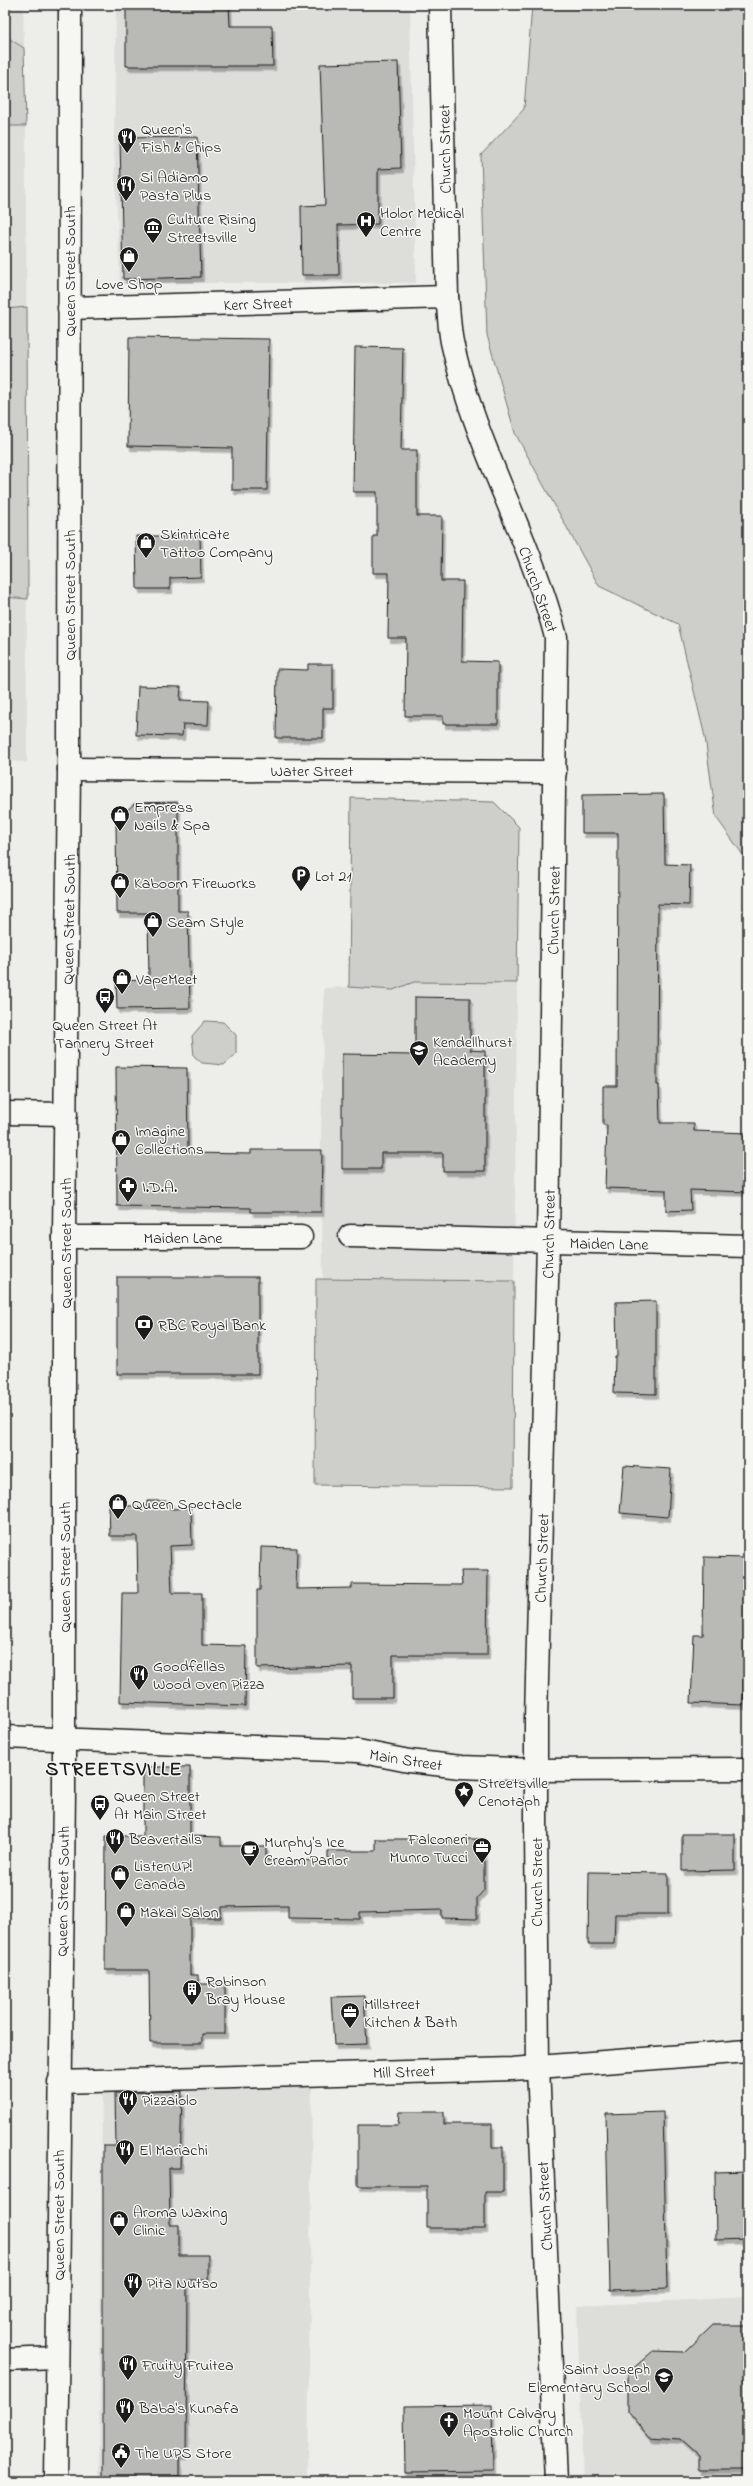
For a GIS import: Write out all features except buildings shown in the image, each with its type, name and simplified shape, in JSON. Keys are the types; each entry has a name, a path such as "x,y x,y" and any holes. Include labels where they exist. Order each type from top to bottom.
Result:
{"street":[{"name":"Queen Street South","path":"56,2481 56,2358 64,1739 64,1237 69,769 70,5"},
{"name":"Church Street","path":"440,5 447,297 452,341 460,374 476,423 547,605 556,636 548,1242 536,1719 538,2067 556,2481"},
{"name":"Kerr Street","path":"69,308 447,297"},
{"name":"Water Street","path":"69,769 555,772"},
{"path":"5,1113 66,1114"},
{"name":"Maiden Lane","path":"350,1236 748,1246"},
{"name":"Maiden Lane","path":"64,1237 301,1237"},
{"name":"Main Street","path":"5,1737 358,1751 409,1761 461,1767 537,1770 748,1770"},
{"name":"Mill Street","path":"59,2082 538,2067 748,2051"},
{"path":"5,2360 56,2358"}],"shaded area":[{"path":"5,5 23,5 26,126 27,762 5,761"},
{"path":"116,5 410,5 416,283 120,283 114,143"},
{"path":"532,5 748,5 748,862 716,817 705,737 678,624 599,586 515,433 487,335 481,155 524,109"},
{"path":"5,36 24,48 26,126 5,126"},
{"path":"27,307 28,599 5,597 5,309"},
{"name":"Kendellhurst Academy","path":"351,798 494,802 519,827 514,1281 323,1279 321,1147 324,988 349,987"},
{"path":"351,798 494,802 519,827 517,983 414,982 393,990 349,987"},
{"path":"205,1021 223,1022 236,1035 236,1054 224,1065 202,1063 194,1056 192,1036"},
{"path":"316,1279 514,1281 513,1487 315,1485"},
{"path":"312,2086 308,2481 99,2481 102,2088"},
{"name":"Saint Joseph Elementary School","path":"748,2297 748,2481 583,2481 577,2306"}],"place":[{"name":"Queen's Fish & Chips","path":"127,154"},
{"name":"Si Adiamo Pasta Plus","path":"126,202"},
{"name":"Holor Medical Centre","path":"366,238"},
{"name":"Culture Rising Streetsville","path":"153,244"},
{"name":"Love Shop","path":"129,273"},
{"name":"Skintricate Tattoo Company","path":"146,559"},
{"name":"Empress Nails & Spa","path":"120,832"},
{"name":"Lot 21","path":"301,892"},
{"name":"Kaboom Fireworks","path":"120,899"},
{"name":"Seam Style","path":"153,938"},
{"name":"VapeMeet","path":"122,995"},
{"name":"Queen Street At Tannery Street","path":"105,1014"},
{"name":"Kendellhurst Academy","path":"419,1067"},
{"name":"Imagine Collections","path":"121,1156"},
{"name":"I.D.A.","path":"128,1203"},
{"name":"RBC Royal Bank","path":"144,1341"},
{"name":"Queen Spectacle","path":"118,1520"},
{"name":"Goodfellas Wood Oven Pizza","path":"139,1691"},
{"name":"Streetsville Cenotaph","path":"464,1808"},
{"name":"Queen Street At Main Street","path":"100,1821"},
{"name":"Beavertails","path":"115,1855"},
{"name":"Falconeri Munro Tucci","path":"482,1864"},
{"name":"Murphy's Ice Cream Parlor","path":"250,1867"},
{"name":"ListenUP! Canada","path":"120,1891"},
{"name":"Makai Salon","path":"126,1928"},
{"name":"Robinson Bray House","path":"192,2006"},
{"name":"Millstreet Kitchen & Bath","path":"350,2029"},
{"name":"Pizzaiolo","path":"128,2116"},
{"name":"El Mariachi","path":"125,2166"},
{"name":"Aroma Waxing Clinic","path":"119,2237"},
{"name":"Pita Nutso","path":"133,2299"},
{"name":"Fruity Fruitea","path":"128,2381"},
{"name":"Saint Joseph Elementary School","path":"664,2394"},
{"name":"Baba's Kunafa","path":"125,2424"},
{"name":"Mount Calvary Apostolic Church","path":"449,2438"},
{"name":"The UPS Store","path":"121,2469"}],"district":[{"name":"STREETSVILLE","path":"114,1768"}]}
